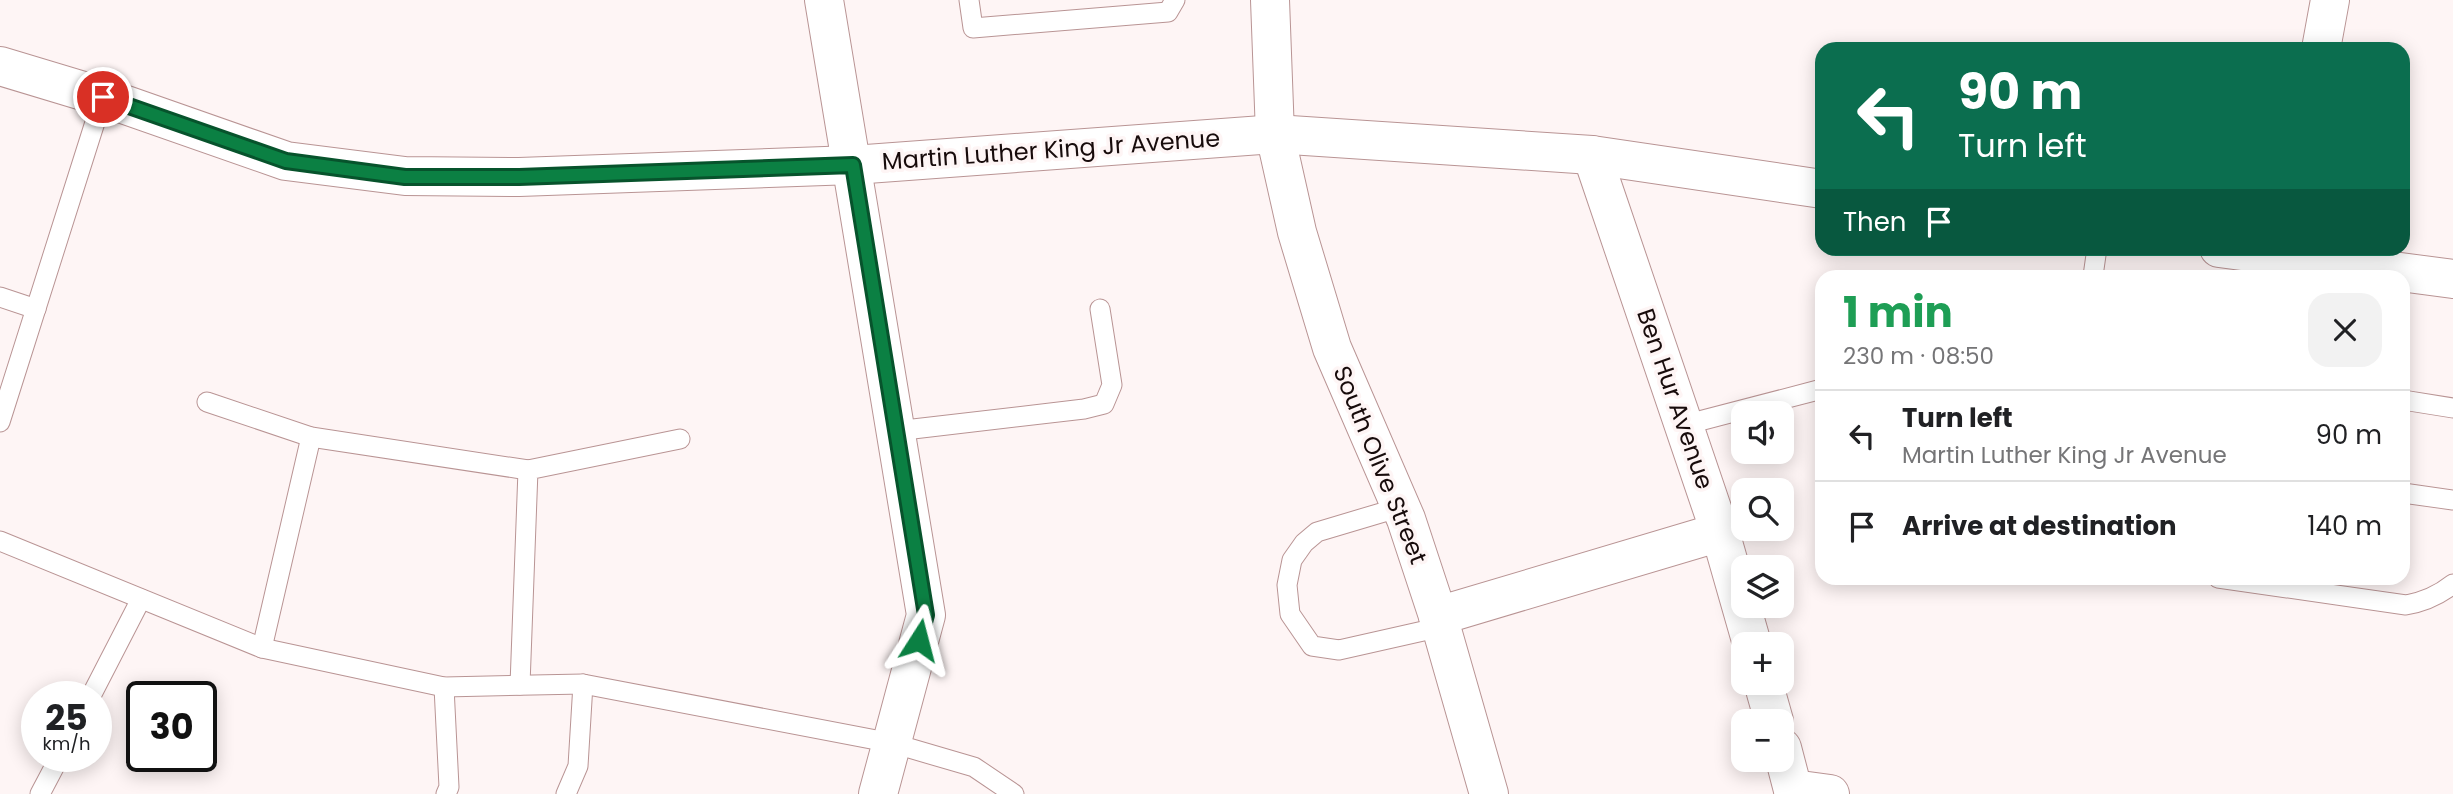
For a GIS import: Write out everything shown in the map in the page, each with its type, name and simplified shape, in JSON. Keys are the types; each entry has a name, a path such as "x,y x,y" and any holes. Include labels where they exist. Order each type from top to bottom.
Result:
{"street":[{"path":"824,0 926,615 878,794"},
{"name":"South Olive Street","path":"1270,0 1275,134 1297,232 1332,348 1401,507 1440,621 1489,794"},
{"path":"2323,42 2330,0"},
{"name":"Martin Luther King Jr Avenue","path":"0,66 103,97 286,161 405,177 519,177 853,165 1275,134 1592,155 1815,188"},
{"name":"Ben Hur Avenue","path":"1592,155 1720,532 1749,632"},
{"path":"2304,256 2395,270"},
{"path":"2410,272 2453,279"},
{"path":"1440,621 1720,532"},
{"path":"1789,772 1794,791 1830,794"}],"lane":[{"path":"969,0 972,28 1168,12 1175,0"},
{"path":"0,422 103,97"},
{"path":"0,297 36,309"},
{"path":"896,431 1084,410 1104,404 1112,385 1100,309"},
{"path":"1684,425 1815,391"},
{"path":"2410,401 2453,408"},
{"path":"207,402 312,437 528,470 680,439"},
{"path":"262,648 312,437"},
{"path":"520,685 528,470"},
{"path":"2410,494 2453,500"},
{"path":"1401,507 1317,532 1304,543 1292,560 1287,586 1290,614 1312,646 1339,650 1440,621"},
{"path":"0,541 262,648 444,687 583,684 892,743 974,767 1014,794"},
{"path":"2267,585 2406,605 2422,602 2442,593 2453,584"},
{"path":"99,681 141,598"},
{"path":"566,794 578,766 583,684"},
{"path":"444,687 449,787 446,794"},
{"path":"40,794 52,772"}],"route":[{"path":"103,97 286,161 405,177 519,177 853,165 926,615 919,640"}]}
